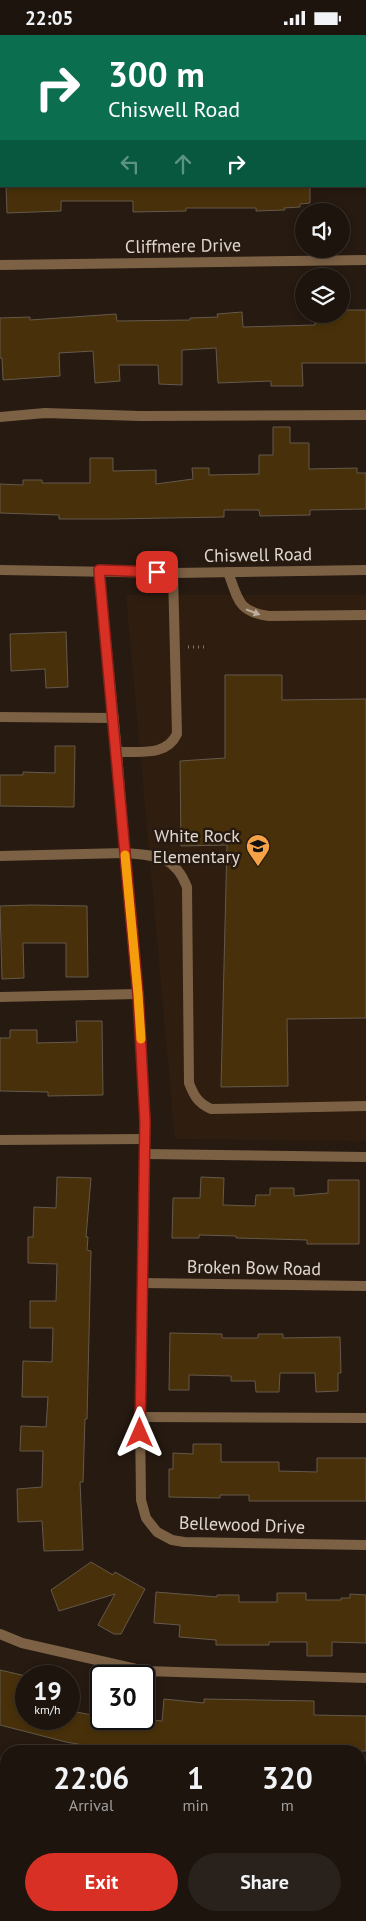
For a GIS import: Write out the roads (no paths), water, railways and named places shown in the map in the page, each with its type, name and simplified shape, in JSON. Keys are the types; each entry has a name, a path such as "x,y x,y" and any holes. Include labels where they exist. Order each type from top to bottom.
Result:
{"street":[{"name":"Cliffmere Drive","path":"0,265 366,260"},
{"path":"0,417 45,413 140,416 366,415"},
{"name":"Chiswell Road","path":"0,570 99,570 173,573 366,570"},
{"name":"Bellewood Drive","path":"99,570 138,994 145,1139 140,1417 141,1500 146,1518 157,1533 172,1540 184,1542 366,1545"},
{"path":"117,752 164,749 173,743 177,734 173,573"},
{"path":"228,573 239,601 246,609 257,614 366,615"},
{"path":"0,717 114,718"},
{"path":"0,856 124,853 161,857 173,865 182,875 187,887 189,1083 198,1101 211,1109 366,1106"},
{"path":"0,997 138,994"},
{"path":"0,1140 145,1139"},
{"path":"144,1153 366,1157"},
{"name":"Broken Bow Road","path":"142,1283 366,1286"},
{"path":"140,1417 366,1418"},
{"path":"0,1634 22,1643 145,1671 366,1678"}],"place":[{"name":"White Rock Elementary","path":"258,867"}]}
